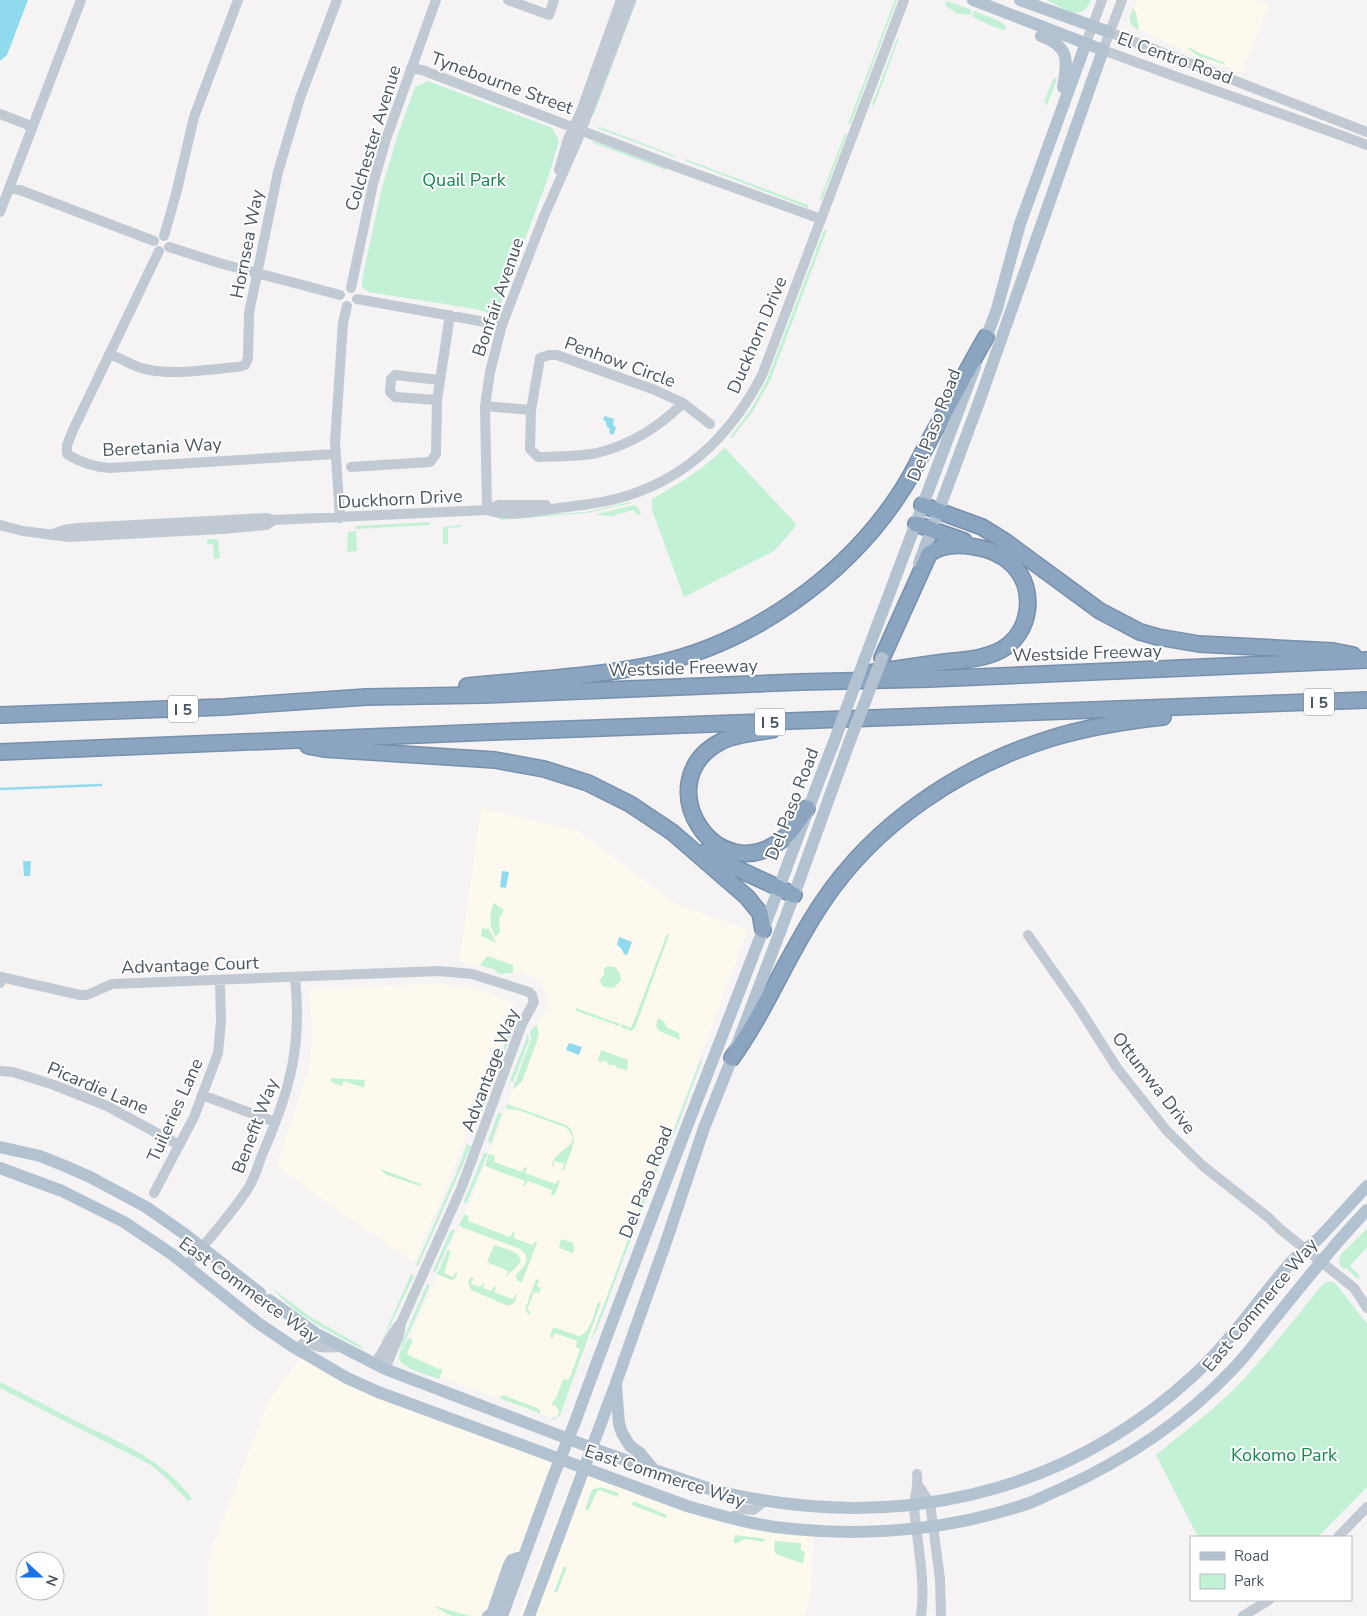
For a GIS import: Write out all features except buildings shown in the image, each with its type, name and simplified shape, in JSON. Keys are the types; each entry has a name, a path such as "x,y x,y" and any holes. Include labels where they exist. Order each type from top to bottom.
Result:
{"highway":[{"path":"366,697 652,665 680,658 738,635 767,619 833,571 875,527 902,490 986,337"},
{"path":"922,505 982,527 1006,542 1100,612 1140,632 1179,641 1333,651 1367,659"},
{"path":"801,682 981,657 1000,650 1020,634 1028,605 1025,586 1018,571 1012,564 993,553 916,524"},
{"path":"882,658 928,554 936,548 945,546 963,545 977,547"},
{"name":"Westside Freeway","path":"0,715 223,707 366,697 483,695 949,678 1367,659"},
{"name":"I 5","path":"0,752 1367,700"},
{"path":"732,1058 747,1038 805,928 837,882 883,833 930,796 979,768 1029,746 1053,738 1114,723 1261,704"},
{"path":"808,808 791,831 777,844 760,851 732,851 714,843 699,828 691,810 689,800 690,783 697,764 719,742 737,736 822,720"},
{"path":"279,740 324,749 495,760 544,769 575,778 630,804 672,832 723,862 794,895"},
{"path":"672,832 747,897 760,913 763,930"}],"main road":[{"name":"El Centro Road","path":"973,0 1103,50"},
{"name":"El Centro Road","path":"1020,0 1109,32"},
{"path":"1003,12 1022,28 1054,40 1064,50 1066,70 1058,119"},
{"name":"Del Paso Road","path":"502,1616 701,1086 779,889 997,309 1020,224 1086,43"},
{"name":"Del Paso Road","path":"529,1616 616,1383 704,1128 938,512 1103,50"},
{"name":"East Commerce Way","path":"0,1147 40,1156 90,1177 146,1207 202,1247 264,1297 315,1332 379,1367 654,1470 716,1491 795,1506 837,1509 888,1508 979,1494 1011,1484 1087,1451 1120,1432 1153,1409 1193,1376 1244,1322 1292,1261 1319,1238 1367,1186"},
{"name":"East Commerce Way","path":"0,1168 41,1182 107,1213 148,1237 187,1265 258,1323 297,1349 347,1378 378,1392 687,1506 733,1519 816,1531 873,1531 932,1525 974,1518 1033,1502 1080,1480 1132,1451 1182,1417 1232,1370 1321,1261 1367,1210"},
{"path":"616,1383 619,1424 622,1433 630,1446 640,1453 654,1470"},
{"path":"488,1616 492,1614 512,1560 524,1556"}],"street":[{"path":"0,212 81,0"},
{"path":"164,236 194,117 238,0"},
{"name":"Hornsea Way","path":"110,355 121,358 129,364 159,372 245,365 248,358 250,313 278,172 288,135 337,0"},
{"name":"Colchester Avenue","path":"351,288 373,184 386,140 436,0"},
{"path":"508,0 549,15 554,0"},
{"name":"Bonfair Avenue","path":"578,128 621,0"},
{"name":"Bonfair Avenue","path":"487,510 485,406 490,372 502,325 578,128 631,0"},
{"name":"Duckhorn Drive","path":"0,525 23,532 53,534 64,530 86,528 266,518 274,520 340,518 487,510 498,505 535,504 564,507 619,498 657,484 678,472 698,458 727,430 742,411 762,375 904,0"},
{"name":"Del Paso Road","path":"1086,43 1102,0"},
{"name":"Del Paso Road","path":"1103,50 1122,0"},
{"name":"El Centro Road","path":"1109,32 1367,132"},
{"name":"El Centro Road","path":"1103,50 1367,145"},
{"name":"Tynebourne Street","path":"411,68 422,70 677,167 821,219"},
{"path":"0,114 26,124 32,129"},
{"path":"9,188 20,190 154,241"},
{"path":"164,236 159,236 154,241 154,248 159,251 166,250 169,246"},
{"path":"164,236 168,239 169,246"},
{"path":"169,246 192,255 257,274 340,295"},
{"name":"Beretania Way","path":"159,251 81,413 67,445 67,454 76,460 97,467 110,468 335,454"},
{"path":"340,518 335,454 343,323 348,306 357,299 356,292 351,288 343,290 340,295 341,301 348,306"},
{"path":"357,299 502,325"},
{"path":"352,467 430,462 436,454 439,380 450,315"},
{"name":"Penhow Circle","path":"683,403 650,430 628,442 595,453 538,457 530,449 531,410 540,358 549,355 557,355 655,390 683,403 710,424"},
{"path":"437,400 395,397 390,392 391,379 396,375 439,380"},
{"path":"485,406 531,410"},
{"name":"Ottumwa Drive","path":"1028,935 1079,1008 1117,1068 1167,1131 1203,1166 1354,1288 1367,1308"},
{"name":"Advantage Way","path":"295,977 451,972 472,974 529,992 534,1002 522,1024 461,1189 401,1323 399,1335 379,1367"},
{"name":"Advantage Court","path":"1,980 87,995 112,984 295,977"},
{"name":"Benefit Way","path":"187,1265 249,1186 275,1122 292,1074 297,1045 295,977"},
{"name":"Tuileries Lane","path":"154,1193 194,1117 218,1053 221,1021 220,980"},
{"name":"Picardie Lane","path":"0,1071 13,1072 54,1085 106,1106 179,1144"},
{"path":"202,1095 275,1122"},
{"path":"297,1349 302,1343 309,1341 319,1347 340,1347"},
{"path":"921,1616 923,1604 921,1565 914,1505 917,1479 930,1503 940,1579 941,1616"},
{"path":"733,1519 742,1509 753,1510 765,1501"},
{"path":"1339,1536 1367,1507"},
{"path":"1243,1616 1266,1601"}],"shaded area":[{"path":"1137,0 1256,0 1269,5 1242,72 1201,59 1127,23"},
{"path":"481,808 578,831 676,904 748,930 654,1180 560,1414 550,1417 402,1363 400,1359 478,1183 532,1038 531,1031 544,1016 547,1005 547,996 542,986 534,977 521,972 504,975 491,968 459,961"},
{"path":"438,984 486,992 516,1004 446,1188 414,1262 327,1203 276,1165 309,1068 312,1031 308,989"},
{"path":"301,1357 552,1461 495,1616 209,1616 209,1555 269,1400"},
{"path":"576,1469 716,1522 757,1531 813,1534 811,1593 805,1616 519,1616"}],"green space":[{"path":"635,0 637,0 592,115"},
{"path":"895,0 897,0 851,123 848,124"},
{"path":"1046,0 1091,0 1082,12 1077,13 1065,10"},
{"path":"947,1 972,10 970,15 956,13 945,5"},
{"path":"1133,8 1136,13 1139,30 1130,21"},
{"path":"974,11 997,20 1006,26 1005,30 972,16"},
{"path":"899,38 874,106 872,104"},
{"path":"1190,48 1226,65 1198,56 1188,49"},
{"path":"1055,78 1057,79 1047,105 1044,102"},
{"name":"Quail Park","path":"428,81 552,128 559,141 547,181 499,312 494,316 476,309 368,292 362,287 381,191 399,131 415,87"},
{"path":"600,127 676,156 597,128"},
{"path":"845,133 847,134 821,202 820,199"},
{"path":"593,141 666,168 666,170 593,143"},
{"path":"685,159 808,205 808,208 686,161"},
{"path":"824,230 827,230 770,381 753,411 731,439 731,436 751,409 767,380"},
{"path":"725,448 797,525 774,551 684,597 652,510 652,499 690,476"},
{"path":"632,503 587,513 500,520 499,518 586,512"},
{"path":"634,505 641,514 638,515 633,510 612,516 594,515"},
{"path":"429,522 430,525 355,529 355,526"},
{"path":"461,525 461,527 448,528 448,544 443,544 443,527"},
{"path":"356,531 357,551 347,552 348,532"},
{"path":"207,539 218,539 220,558 214,559 213,544 207,544"},
{"path":"494,903 504,910 499,919 500,932 495,937 490,920"},
{"path":"482,928 489,929 496,943 481,936"},
{"path":"667,934 669,935 635,1028 631,1031 621,1027 622,1024 630,1028 632,1026"},
{"path":"487,956 513,965 513,973 499,974 495,970 480,965"},
{"path":"608,966 615,967 620,973 621,980 614,988 604,987 599,981 604,975 604,968"},
{"path":"576,1008 620,1024 619,1026 576,1011"},
{"path":"518,1016 478,1124 475,1124 514,1019"},
{"path":"658,1018 664,1021 666,1027 679,1033 680,1040 659,1031 656,1026"},
{"path":"537,1025 539,1035 522,1082 513,1089 531,1039 530,1031"},
{"path":"528,1034 529,1040 513,1082 510,1081"},
{"path":"601,1050 628,1060 627,1071 617,1068 615,1065 609,1065 606,1061 600,1062 598,1060"},
{"path":"703,1058 677,1127 653,1180 597,1329 590,1342 651,1177 675,1126 700,1061"},
{"path":"331,1078 365,1080 364,1088 344,1081 342,1086 331,1082"},
{"path":"507,1104 566,1125 571,1129 574,1140 573,1146 564,1170 562,1170 564,1164 555,1161 552,1165 558,1154 570,1145 572,1141 570,1133 565,1127 518,1110 506,1109"},
{"path":"498,1113 502,1113 491,1144 488,1141"},
{"path":"467,1144 471,1146 418,1266 416,1265"},
{"path":"484,1153 488,1153 466,1204 464,1201"},
{"path":"489,1154 495,1156 494,1162 522,1172 524,1167 527,1168 525,1173 556,1184 558,1180 560,1181 555,1195 551,1196 552,1190 528,1181 523,1186 525,1181 485,1166"},
{"path":"378,1168 421,1184 420,1186 387,1175"},
{"path":"465,1214 469,1217 468,1221 510,1237 513,1232 515,1233 514,1238 532,1245 536,1241 537,1243 522,1282 517,1281 516,1275 526,1262 527,1259 524,1252 461,1227 459,1225"},
{"path":"1367,1229 1367,1247 1350,1266 1360,1276 1358,1279 1347,1269 1342,1268 1339,1259 1341,1254"},
{"path":"451,1230 455,1230 435,1273 433,1271"},
{"path":"561,1239 574,1243 573,1253 559,1248"},
{"path":"494,1245 515,1252 520,1258 521,1262 506,1277 508,1271 487,1262"},
{"path":"448,1250 451,1251 444,1273 453,1277 457,1272 455,1279 451,1280 437,1274"},
{"path":"411,1274 414,1276 382,1342 383,1338"},
{"path":"472,1277 471,1284 480,1287 484,1282 483,1288 491,1291 494,1286 496,1288 494,1292 513,1299 516,1294 515,1302 511,1305 506,1305 471,1290 468,1283"},
{"path":"536,1279 539,1280 537,1286 541,1288 539,1293 534,1292 527,1310 531,1312 529,1315 525,1310"},
{"name":"Kokomo Park","path":"1329,1281 1335,1283 1367,1324 1367,1487 1319,1536 1197,1536 1156,1455 1210,1411 1241,1382 1323,1284"},
{"path":"427,1284 430,1285 403,1346 399,1349"},
{"path":"273,1289 309,1316 361,1346 364,1350 304,1316 282,1299"},
{"path":"598,1302 601,1303 560,1415 553,1420 552,1418 556,1417 559,1412 556,1406 551,1404 557,1396 563,1379 569,1380 580,1349 576,1347 577,1341 555,1333 552,1339 550,1335 553,1328 579,1336 583,1334 589,1327"},
{"path":"409,1338 413,1340 407,1354 440,1370 441,1368 443,1369 439,1379 408,1367 400,1360 401,1351"},
{"path":"0,1382 142,1455 169,1474 192,1499 188,1501 151,1465 0,1388"},
{"path":"503,1395 537,1408 540,1410 540,1414 499,1398"},
{"path":"600,1487 619,1493 617,1497 600,1490 597,1491 588,1511 585,1509 592,1490"},
{"path":"633,1501 667,1515 666,1518 632,1505"},
{"path":"735,1535 765,1539 764,1542 745,1539 738,1543 733,1543"},
{"path":"775,1541 801,1543 801,1550 805,1552 803,1564 776,1554 774,1548"},
{"path":"564,1566 567,1567 557,1593 554,1592"},
{"path":"434,1606 471,1616 451,1616"}],"water":[{"path":"0,0 28,0 7,55 0,61"},
{"path":"605,416 614,419 613,424 616,428 613,435 609,433 610,429 603,419"},
{"path":"23,861 31,861 30,876 24,876"},
{"path":"502,871 509,872 506,888 500,887"},
{"path":"619,937 632,942 627,955 617,945"},
{"path":"569,1043 582,1047 579,1055 566,1050"}],"waterway":[{"path":"0,789 101,785"}]}
